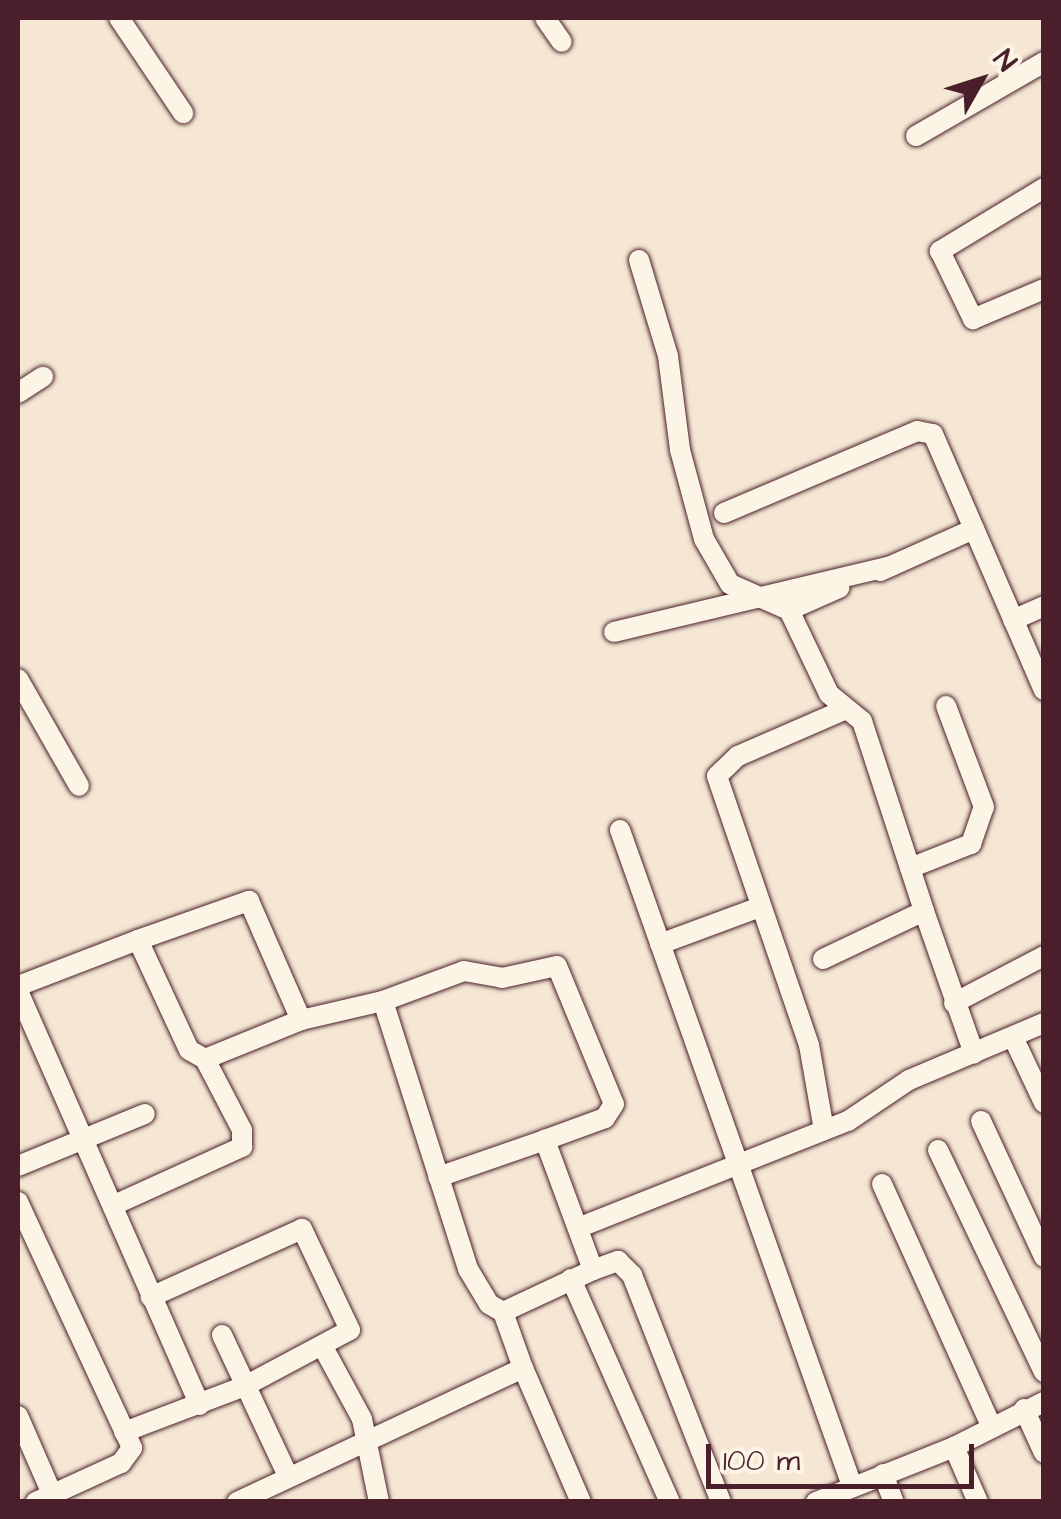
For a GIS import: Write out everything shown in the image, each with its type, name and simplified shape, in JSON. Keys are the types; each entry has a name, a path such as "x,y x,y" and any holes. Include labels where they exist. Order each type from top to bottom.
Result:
{"street":[{"path":"120,18 183,113"},
{"path":"545,18 562,42"},
{"path":"916,136 1044,62"},
{"path":"1044,188 940,251 973,319 1044,289"},
{"path":"639,260 668,356 680,450 704,539 730,584 789,610 844,710 862,721 974,1054"},
{"path":"18,393 43,377"},
{"path":"724,513 918,431 933,434 1044,690"},
{"path":"789,610 974,529"},
{"path":"614,632 892,566"},
{"path":"1013,620 1044,606"},
{"path":"18,679 79,786"},
{"path":"910,868 972,844 984,806 946,706"},
{"path":"824,1130 809,1046 717,776 738,756 844,710"},
{"path":"620,830 852,1486"},
{"path":"200,1406 18,989 138,940 249,901 301,1020"},
{"path":"660,944 760,908"},
{"path":"823,959 924,911"},
{"path":"114,1205 242,1147 242,1130 205,1059 189,1050 138,940"},
{"path":"954,1003 1044,956"},
{"path":"205,1059 301,1020 383,1001 464,971 502,978 557,966 614,1104 605,1118 438,1177"},
{"path":"383,1001 468,1270 503,1312 522,1368 580,1502"},
{"path":"580,1227 824,1130 1044,1023"},
{"path":"1013,1037 1044,1103"},
{"path":"18,1166 145,1114"},
{"path":"981,1121 1044,1258"},
{"path":"545,1140 580,1227 592,1270"},
{"path":"938,1150 1044,1372"},
{"path":"882,1184 992,1424"},
{"path":"18,1202 124,1432 128,1459 44,1498 18,1416"},
{"path":"124,1432 200,1406 324,1349 351,1323 302,1229 151,1298"},
{"path":"503,1312 618,1261 632,1275 721,1502"},
{"path":"571,1279 670,1502"},
{"path":"222,1335 288,1476"},
{"path":"324,1349 369,1437 369,1476 380,1502"},
{"path":"238,1502 522,1368"},
{"path":"816,1502 954,1447 992,1424 1034,1406 1044,1453"},
{"path":"954,1447 978,1502"},
{"path":"882,1474 894,1502"}]}
